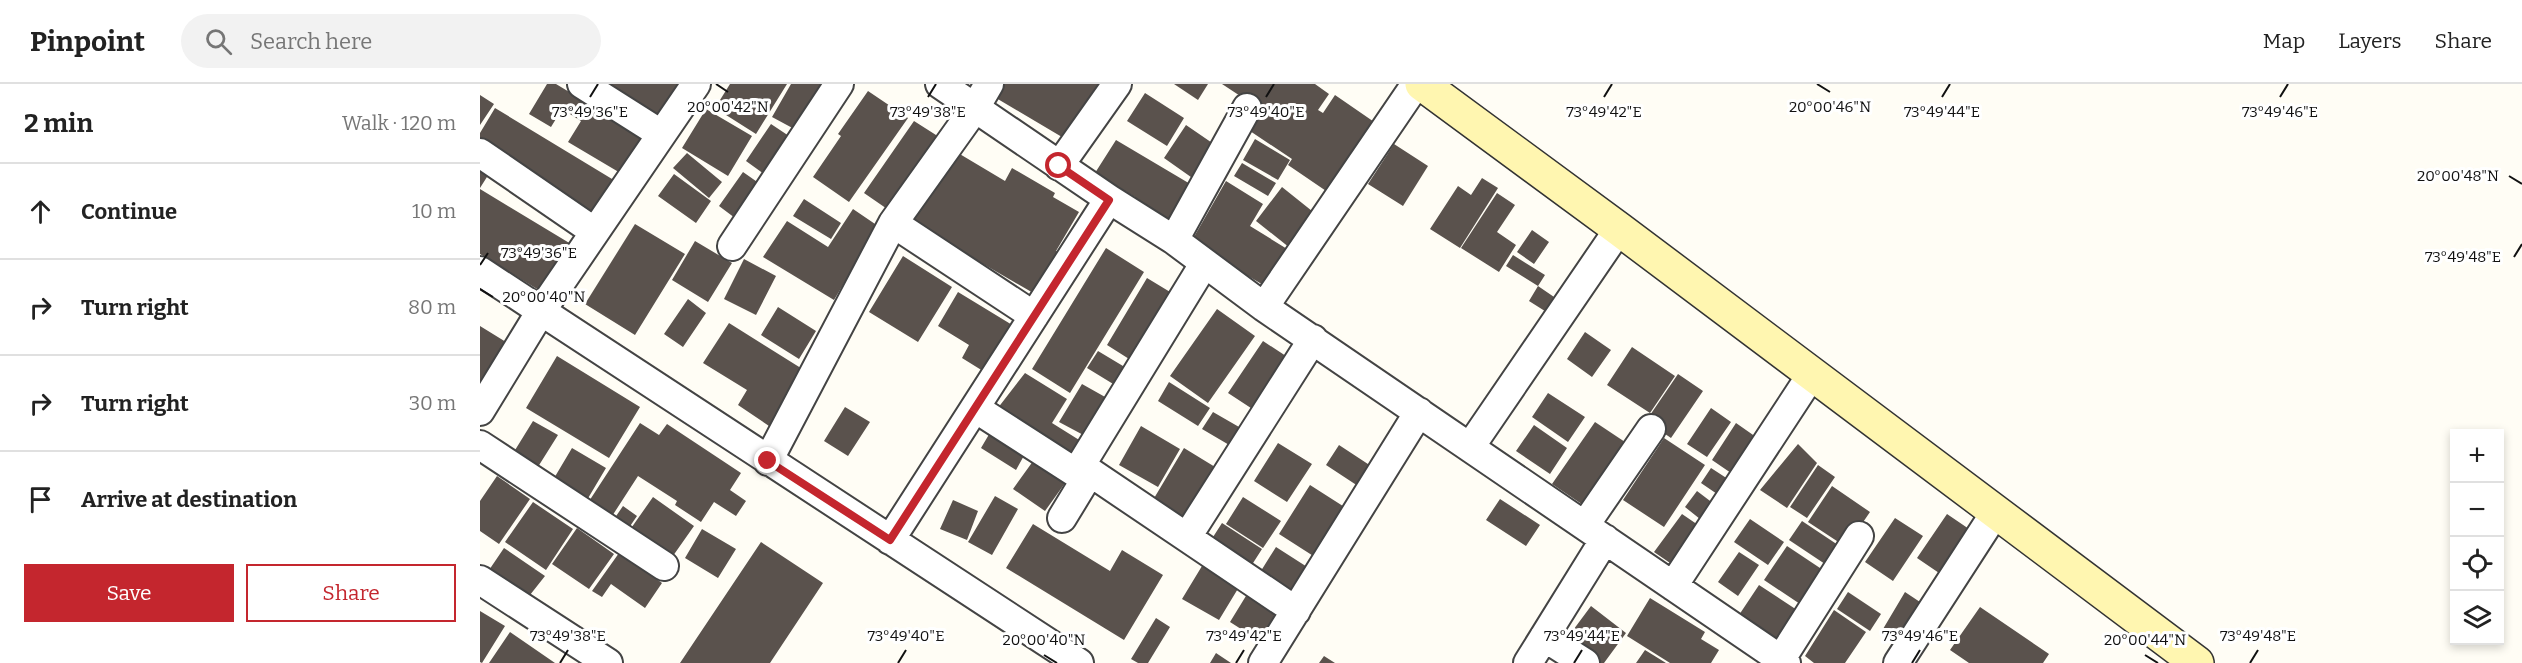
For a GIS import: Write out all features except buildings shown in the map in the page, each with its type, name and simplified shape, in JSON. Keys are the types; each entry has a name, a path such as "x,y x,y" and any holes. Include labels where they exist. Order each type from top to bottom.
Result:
{"street":[{"path":"582,84 661,134"},
{"path":"480,411 541,311 696,84"},
{"path":"732,246 839,84"},
{"path":"940,84 982,96 1059,166 1174,240 1264,307 1783,661 1859,536"},
{"path":"1059,166 1117,84"},
{"path":"1264,307 1416,84"},
{"path":"1422,84 2197,663"},
{"path":"768,461 893,223 982,96"},
{"path":"1174,240 1247,108"},
{"path":"480,153 595,232"},
{"path":"890,540 1109,200"},
{"path":"893,223 1034,316"},
{"path":"1470,447 1619,229"},
{"path":"1062,518 1083,473 1204,264"},
{"path":"480,271 1079,663"},
{"path":"1187,537 1313,339"},
{"path":"1673,586 1812,374"},
{"path":"975,408 1187,537 1296,610"},
{"path":"1263,663 1419,412"},
{"path":"1528,663 1544,637 1595,532 1651,429"},
{"path":"480,445 664,566"},
{"path":"1898,663 1995,513"},
{"path":"480,580 608,663"},
{"path":"1544,637 1585,663"}],"route":[{"path":"768,461 890,540 1109,200 1059,166"}]}
